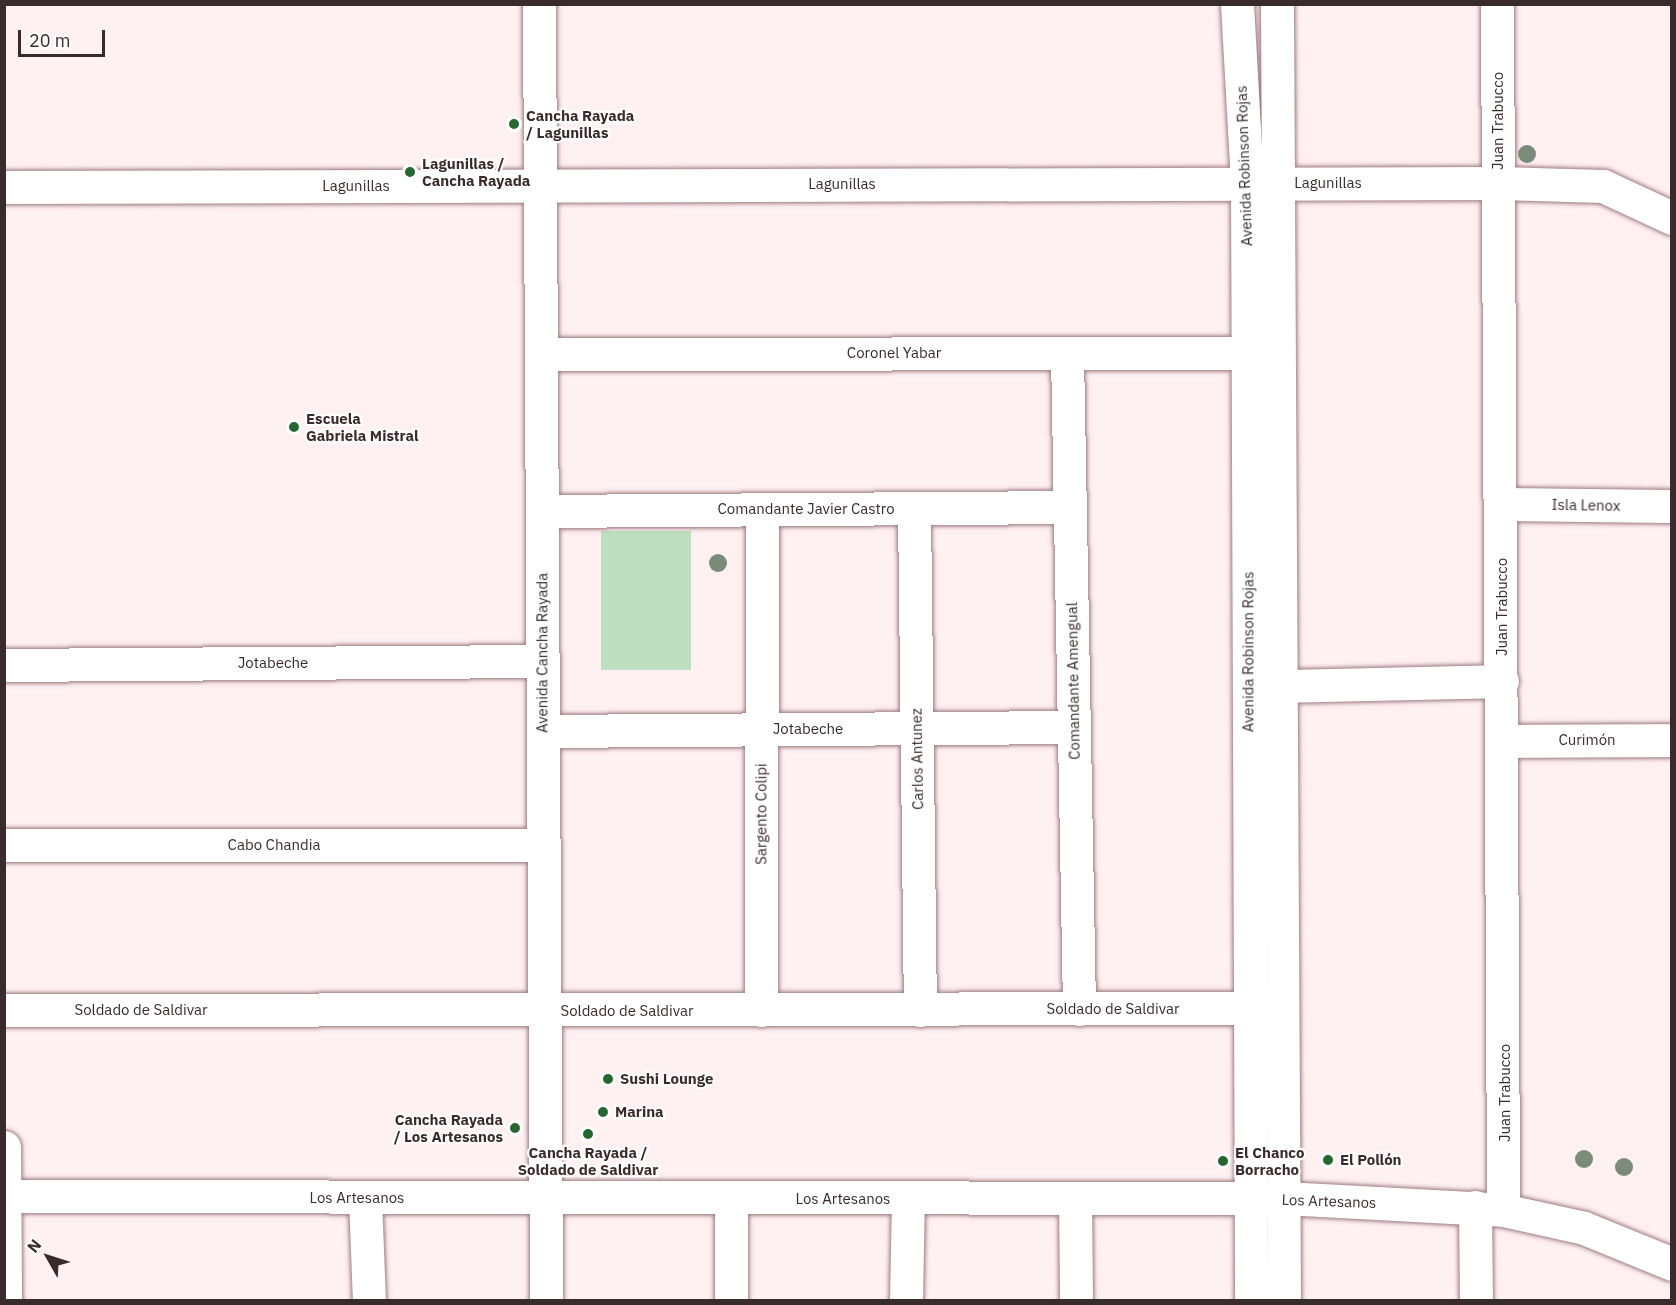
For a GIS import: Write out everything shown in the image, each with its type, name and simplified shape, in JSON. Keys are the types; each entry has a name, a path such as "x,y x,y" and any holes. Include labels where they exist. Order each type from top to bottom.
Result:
{"street":[{"name":"Avenida Cancha Rayada","path":"539,4 546,1300"},
{"name":"Avenida Robinson Rojas","path":"1237,4 1247,183 1251,1300"},
{"path":"1277,4 1284,1300"},
{"name":"Juan Trabucco","path":"1476,1300 1489,1208 1503,741 1497,4"},
{"name":"Lagunillas","path":"4,187 1498,183 1603,186 1671,218"},
{"name":"Comandante Amengual","path":"1067,353 1079,1009"},
{"name":"Coronel Yabar","path":"541,354 1247,353"},
{"name":"Isla Lenox","path":"1501,504 1671,506"},
{"name":"Comandante Javier Castro","path":"542,511 1070,507"},
{"name":"Carlos Antunez","path":"914,508 920,1010"},
{"name":"Sargento Colipi","path":"761,1010 762,509"},
{"name":"Jotabeche","path":"4,665 542,661"},
{"path":"1282,686 1502,681"},
{"name":"Jotabeche","path":"543,731 1074,727"},
{"name":"Curimón","path":"1503,741 1671,740"},
{"name":"Cabo Chandia","path":"4,844 543,845"},
{"name":"Soldado de Saldivar","path":"4,1010 544,1011 1250,1008"},
{"path":"4,1147 5,1300"},
{"name":"Los Artesanos","path":"5,1196 545,1200 1284,1198 1489,1208 1584,1228 1671,1264"},
{"path":"365,1198 369,1300"},
{"path":"731,1199 731,1300"},
{"path":"906,1300 908,1199"},
{"path":"1076,1199 1076,1300"}],"green space":[{"path":"601,531 691,531 691,670 601,670"}],"place":[{"name":"Cancha Rayada / Lagunillas","path":"514,124"},
{"name":"Lagunillas / Cancha Rayada","path":"410,172"},
{"name":"Escuela Gabriela Mistral","path":"294,427"},
{"name":"Sushi Lounge","path":"608,1079"},
{"name":"Marina","path":"603,1112"},
{"name":"Cancha Rayada / Los Artesanos","path":"515,1128"},
{"name":"Cancha Rayada / Soldado de Saldivar","path":"588,1134"},
{"name":"El Pollón","path":"1328,1160"},
{"name":"El Chanco Borracho","path":"1223,1161"}]}
